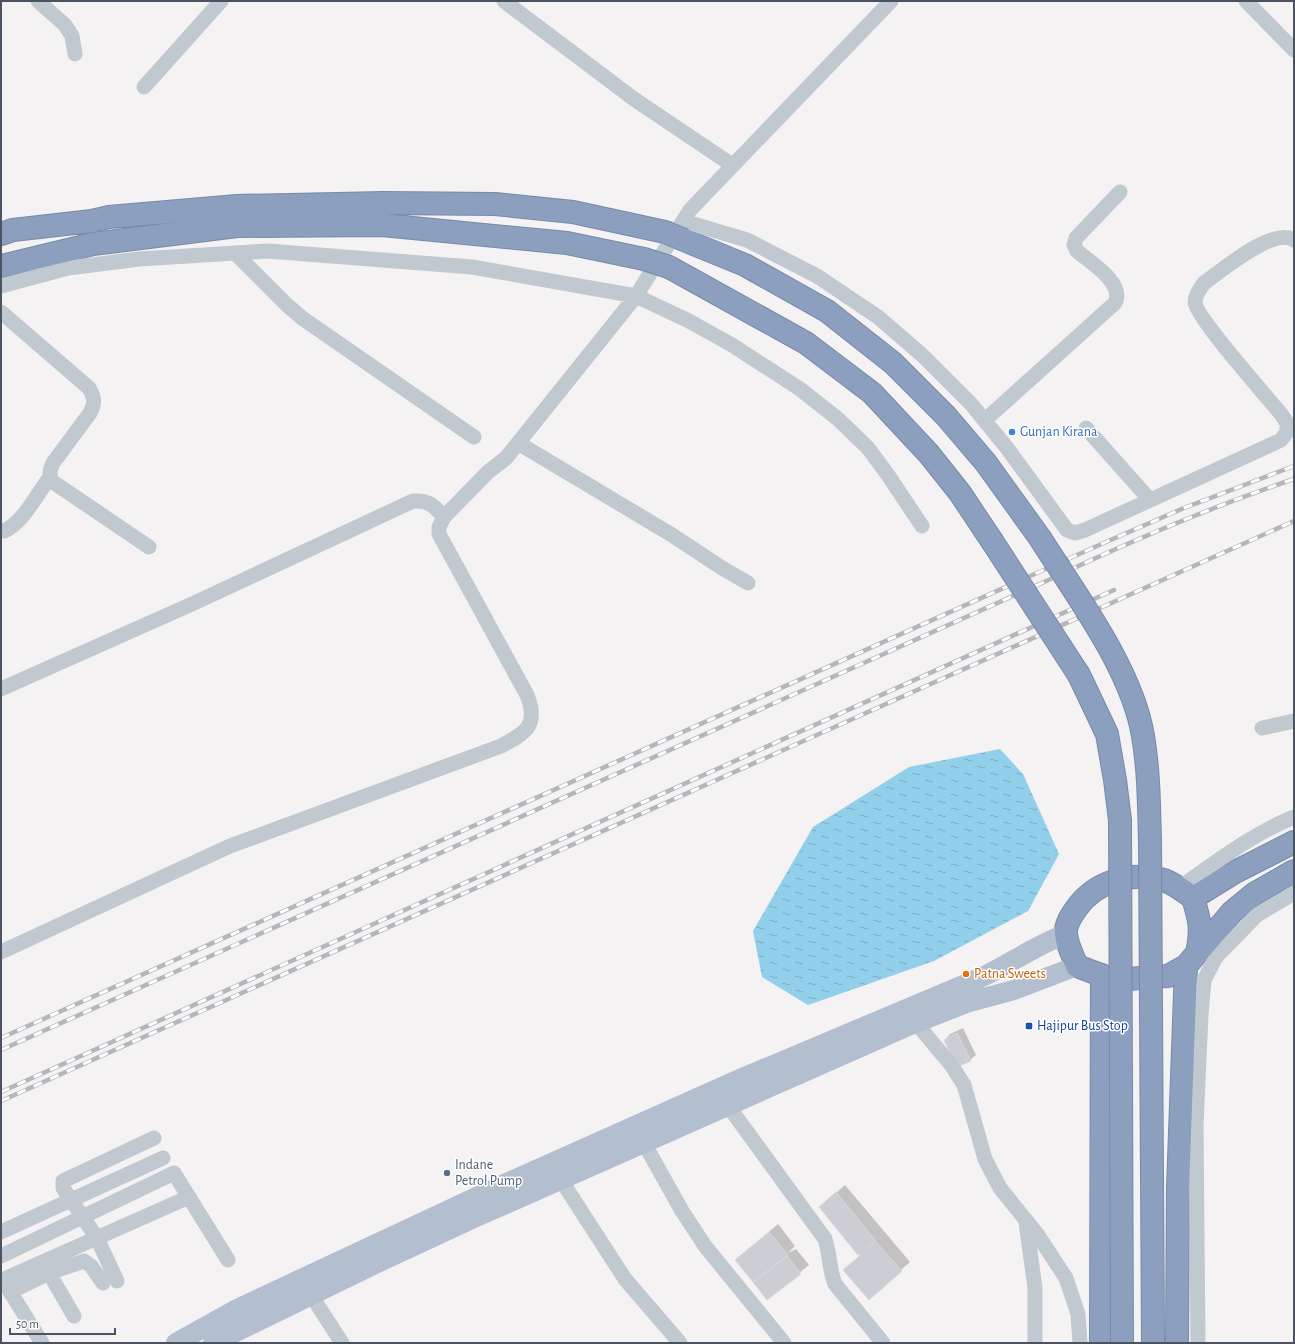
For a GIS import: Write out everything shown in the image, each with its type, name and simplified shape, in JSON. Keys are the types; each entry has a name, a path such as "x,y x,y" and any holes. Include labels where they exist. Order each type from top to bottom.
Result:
{"highway":[{"path":"1,234 13,230 92,221 109,217 238,206 384,203 495,204 573,212 677,231 745,265 827,311 893,363 946,416 986,463 1040,538 1099,632 1126,680 1143,735 1149,789 1150,834 1153,1343"},
{"path":"92,221 93,244"},
{"path":"1,266 93,244 237,226 382,225 567,243 644,259 669,267 806,343 872,393 929,454 960,493 1079,675 1107,734 1120,820 1122,1343"},
{"path":"1186,893 1235,872 1294,842"},
{"path":"1177,1343 1178,1188 1192,960 1201,934 1200,924 1186,893 1164,880 1134,876 1115,880 1095,890 1081,902 1068,920 1066,934 1077,966 1114,980 1168,976 1192,960 1232,912 1255,904 1294,871"},
{"path":"1100,1343 1102,975"}],"main road":[{"path":"213,1343 312,1295 428,1230 740,1078 980,978 1010,964 1029,953 1041,943 1066,934"},
{"path":"176,1343 238,1309 428,1230 561,1180 916,1023 969,1002 1014,990 1077,966"}],"street":[{"path":"38,1 65,25 72,36 75,54"},
{"path":"144,87 221,1"},
{"path":"504,1 634,99 732,165"},
{"path":"1,952 230,846 501,746 524,732 530,725 532,716 531,704 439,534 439,527 444,517 488,472 506,458 636,296 694,204 891,1"},
{"path":"1246,1 1294,50"},
{"path":"985,420 1115,303 1118,298 1113,282 1077,251 1074,245 1076,238 1120,192"},
{"path":"677,231 747,240 817,276 878,317 922,355 950,382 985,420 1067,530 1075,533 1086,530 1281,440 1287,432 1287,423 1281,414 1201,317 1195,302 1197,293 1204,283 1266,241 1280,237 1294,240"},
{"path":"1,286 68,268 139,260 268,251 472,267 636,296 689,321 732,345 800,389 838,419 868,448 922,526"},
{"path":"235,253 302,318 474,437"},
{"path":"1,312 89,388 94,396 94,404 90,413 53,463 50,471 50,477 53,482 150,547"},
{"path":"1086,428 1150,500"},
{"path":"518,443 672,535 722,568 748,583"},
{"path":"1,530 4,531 11,528 19,521 50,477"},
{"path":"1,689 192,604 413,501 423,500 432,504 444,517"},
{"path":"1262,728 1294,721"},
{"path":"1186,893 1233,850 1277,824 1294,817"},
{"path":"1198,1343 1196,1126 1204,980 1216,957 1255,904 1294,893"},
{"path":"916,1023 952,1066 964,1085 985,1159 1000,1188 1037,1234 1066,1278 1078,1314 1080,1343"},
{"path":"728,1107 825,1239 830,1252 830,1274 835,1284 883,1343"},
{"path":"5,1283 49,1273 84,1261 110,1282 96,1238 81,1217 73,1200 62,1188 63,1181 154,1138"},
{"path":"644,1143 682,1211 705,1246 784,1343"},
{"path":"1,1232 163,1158"},
{"path":"1,1256 174,1173 228,1260"},
{"path":"561,1180 625,1279 680,1343"},
{"path":"5,1283 96,1238 189,1197"},
{"path":"1026,1222 1036,1288 1035,1343"},
{"path":"49,1273 74,1316"},
{"path":"5,1283 42,1343"},
{"path":"312,1295 338,1342"}],"water":[{"path":"1000,749 1023,774 1059,854 1028,911 934,961 808,1005 762,977 753,931 813,827 909,767"}],"building":[{"path":"957,1033 971,1061 957,1067 944,1040"},
{"path":"836,1192 876,1241 858,1255 819,1207"},
{"path":"769,1232 788,1255 753,1282 735,1260"},
{"path":"876,1242 902,1271 869,1300 843,1270"},
{"path":"787,1256 801,1274 767,1300 753,1282"}],"railway":[{"path":"1,1038 1106,542 1184,508 1294,466"},
{"path":"1,1050 1104,554 1198,514 1294,479"},
{"path":"1,1101 1294,521"},
{"path":"1,1092 1114,590"}],"place":[{"name":"Gunjan Kirana","path":"1012,432"},
{"name":"Patna Sweets","path":"966,974"},
{"name":"Hajipur Bus Stop","path":"1029,1026"},
{"name":"Indane Petrol Pump","path":"447,1173"}]}
